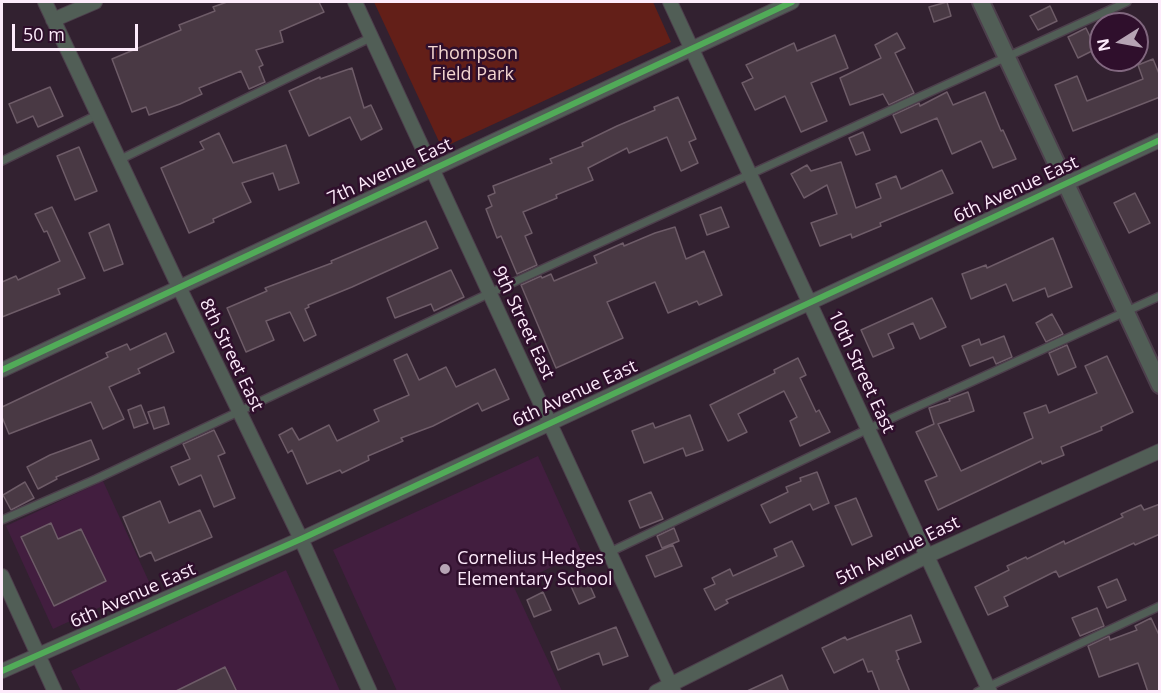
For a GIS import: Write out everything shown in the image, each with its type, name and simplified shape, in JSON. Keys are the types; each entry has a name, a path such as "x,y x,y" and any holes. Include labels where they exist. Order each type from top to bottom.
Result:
{"street":[{"name":"8th Street East","path":"45,2 301,539 370,692"},
{"path":"52,20 95,2"},
{"name":"9th Street East","path":"356,2 673,688"},
{"name":"10th Street East","path":"670,2 927,556 985,690"},
{"name":"7th Avenue East","path":"2,370 792,2"},
{"path":"981,2 1160,385"},
{"name":"6th Avenue East","path":"2,671 301,539 1160,140"},
{"name":"5th Avenue East","path":"656,692 673,688 927,556 1160,451"},
{"path":"2,576 55,692"}],"lane":[{"path":"2,520 96,479 490,293 1127,2"},
{"path":"119,160 372,37"},
{"path":"2,160 97,115"},
{"path":"610,552 868,429 1160,296"},
{"path":"985,690 1160,606"}],"shaded area":[{"name":"Cornelius Hedges Elementary School","path":"538,456 582,553 513,585 562,691 397,691 333,550"},
{"path":"103,481 150,584 53,629 6,526"},
{"path":"286,570 340,691 81,691 71,671"}],"green space":[{"name":"Thompson Field Park","path":"374,2 653,2 671,42 442,148"}],"building":[{"path":"227,2 319,2 324,12 280,31 283,42 256,50 263,65 259,67 265,82 249,89 241,71 199,88 202,94 180,104 149,115 146,107 132,112 112,59 181,30 179,25 215,11 213,7"},
{"path":"947,2 951,16 934,22 929,7"},
{"path":"1050,6 1057,21 1038,30 1030,16"},
{"path":"1086,28 1089,34 1089,52 1078,58 1068,37"},
{"path":"897,33 905,48 895,53 914,93 889,105 883,94 850,105 840,78 881,58 875,45"},
{"path":"835,35 848,68 811,83 827,121 801,132 785,96 755,110 742,83 753,78 746,65 794,43 797,51"},
{"path":"1153,59 1160,76 1160,97 1073,131 1055,85 1077,76 1087,101 1143,79 1140,72 1149,72 1149,61"},
{"path":"352,68 364,108 371,105 382,129 361,140 350,117 309,136 289,91 320,77 320,79"},
{"path":"50,87 63,116 38,127 33,116 17,123 9,104"},
{"path":"947,92 953,105 985,92 1001,131 1003,130 1016,159 993,168 981,141 952,154 937,118 901,133 893,115 919,103 920,106"},
{"path":"678,97 696,139 689,142 698,163 681,171 667,137 629,153 627,148 588,168 593,180 523,212 532,233 525,236 537,265 517,274 501,236 497,238 486,209 492,206 488,196 495,193 493,186 552,163 550,159 583,146 582,143"},
{"path":"863,132 870,150 856,155 849,138"},
{"path":"219,133 233,163 286,145 299,183 279,190 273,173 242,183 251,202 189,233 161,168 204,149 200,142"},
{"path":"79,147 97,191 75,200 57,156"},
{"path":"841,162 856,208 881,198 876,184 896,176 901,189 942,170 953,193 880,223 881,226 852,238 851,234 820,246 811,223 837,214 827,185 804,198 791,174 807,165 811,171"},
{"path":"1135,193 1150,223 1129,233 1114,203"},
{"path":"52,207 85,278 58,289 60,294 2,317 2,282 16,276 18,280 60,261 47,231 44,232 35,214"},
{"path":"721,207 729,227 707,235 700,215"},
{"path":"426,221 438,248 308,305 309,307 305,309 316,335 304,341 290,312 266,321 274,340 246,352 227,308 267,291 265,288 332,263 331,261"},
{"path":"109,224 123,264 104,271 89,233"},
{"path":"675,227 686,259 704,251 722,295 699,305 697,301 668,313 655,282 607,302 623,338 556,368 521,285 551,274 554,281 597,263 594,256 623,243 624,246"},
{"path":"1053,238 1072,287 1048,297 1045,288 1013,301 1006,284 971,299 962,274 986,265 987,268"},
{"path":"451,270 464,297 434,311 431,304 395,318 387,298"},
{"path":"932,298 946,327 920,339 913,323 888,334 894,348 873,357 861,330"},
{"path":"1052,314 1063,334 1046,342 1036,323"},
{"path":"166,333 174,352 138,369 140,373 109,387 124,419 103,429 91,402 9,434 2,417 2,407 108,357 106,353 127,344 130,350"},
{"path":"1004,336 1012,357 996,364 993,357 970,366 962,346 979,339 981,345"},
{"path":"1067,345 1076,367 1058,375 1049,353"},
{"path":"407,354 419,380 446,367 456,387 495,369 509,399 482,411 478,403 433,426 401,438 403,441 368,456 369,460 342,473 340,470 307,484 292,450 288,453 279,435 292,428 299,440 329,425 337,441 379,421 374,410 409,395 394,360"},
{"path":"1107,356 1133,412 1101,427 1102,430 1061,447 1064,455 1042,464 1041,461 938,510 925,481 937,476 916,432 934,424 929,408 968,392 974,411 938,424 961,471 1033,438 1024,413 1046,405 1049,413 1097,393 1085,366"},
{"path":"798,358 806,375 800,378 816,412 819,410 830,432 800,446 790,421 797,417 784,391 738,414 747,432 728,441 710,405 775,373 774,370"},
{"path":"141,405 148,423 134,428 128,410"},
{"path":"164,407 169,424 154,429 148,412"},
{"path":"690,415 703,450 686,456 683,448 644,463 632,431 653,423 655,428"},
{"path":"214,430 225,453 218,456 235,498 214,507 201,475 179,485 171,467 190,459 183,444"},
{"path":"91,440 99,459 56,477 57,479 38,489 27,467 50,455"},
{"path":"817,472 829,503 813,510 810,504 770,523 761,505 788,492 786,487 801,481 800,478"},
{"path":"25,482 34,498 11,510 3,495"},
{"path":"651,492 663,519 640,528 629,501"},
{"path":"856,498 872,536 852,545 835,506"},
{"path":"160,501 169,523 200,510 212,537 155,561 151,552 140,557 123,517"},
{"path":"1160,504 1160,534 1135,545 1134,543 1059,577 1056,571 1004,597 1008,606 988,615 975,587 1009,570 1007,566 1064,541 1065,544 1123,517 1121,514 1141,505 1144,510"},
{"path":"51,523 58,539 81,529 106,581 54,606 21,537"},
{"path":"674,528 679,541 662,548 657,536"},
{"path":"792,541 804,566 726,600 728,603 715,610 704,589 715,584 712,578 730,569 733,576 777,556 774,549"},
{"path":"673,545 682,566 655,577 646,556"},
{"path":"586,577 595,597 579,604 570,584"},
{"path":"1117,579 1126,600 1107,608 1098,587"},
{"path":"543,592 551,610 534,617 527,600"},
{"path":"1097,608 1104,626 1080,636 1072,618"},
{"path":"911,615 921,642 896,651 899,659 897,660 910,692 880,692 872,671 868,672 863,659 834,673 822,648 845,637 847,640"},
{"path":"1151,618 1160,637 1160,692 1148,692 1138,663 1099,677 1088,646 1109,636 1110,640 1137,630 1135,626"},
{"path":"616,627 628,656 603,665 599,653 558,670 551,652"},
{"path":"225,667 237,692 174,692"},
{"path":"782,675 789,692 745,692"}],"cycle path":[{"path":"2,370 792,2"},
{"path":"2,671 301,539 1160,140"}],"place":[{"name":"Cornelius Hedges Elementary School","path":"445,569"}]}
